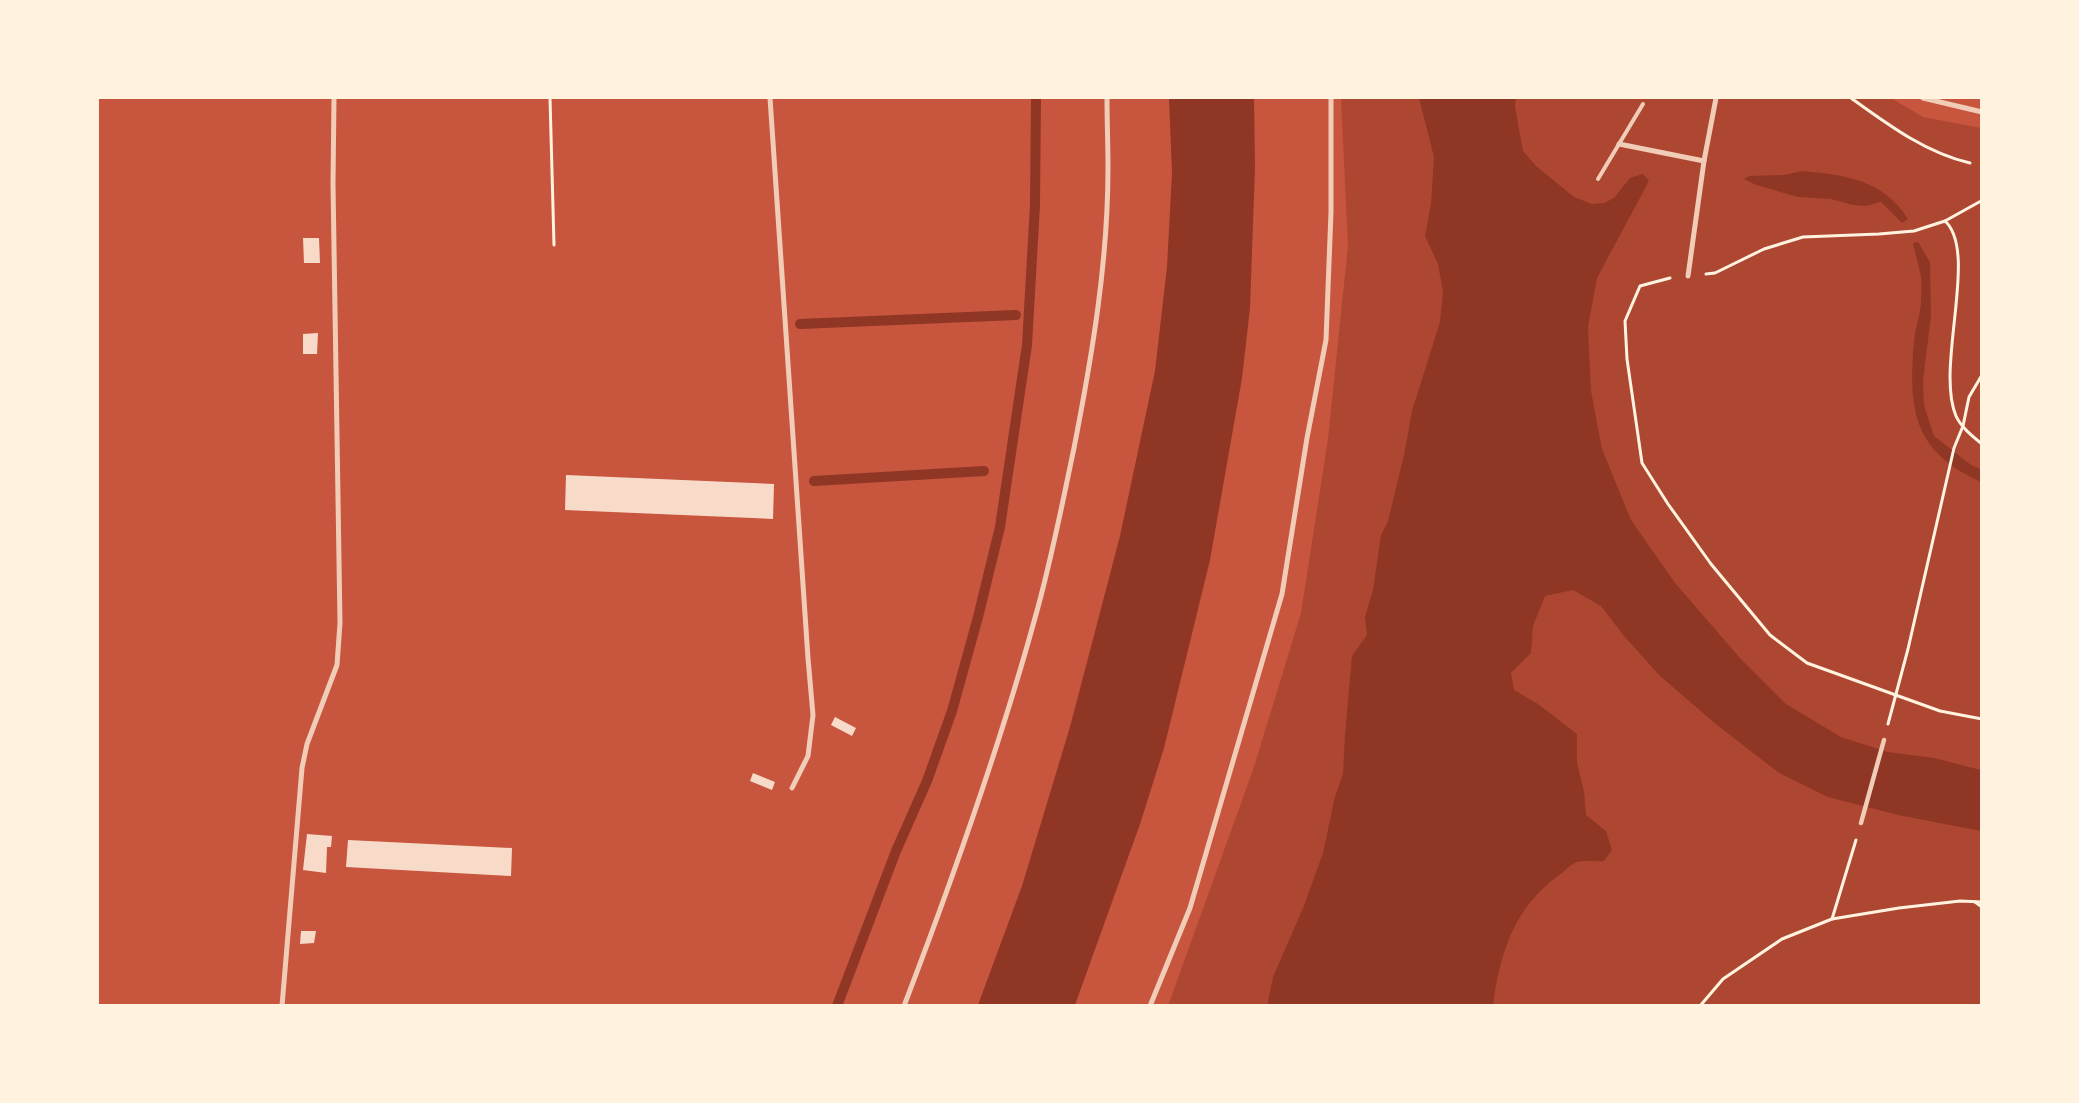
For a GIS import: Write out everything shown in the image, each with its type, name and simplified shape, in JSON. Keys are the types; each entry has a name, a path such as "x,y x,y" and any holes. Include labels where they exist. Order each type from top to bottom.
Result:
{"street":[{"path":"282,1006 302,768 307,744 337,666 340,623 333,184 334,98"},
{"path":"770,98 813,715 808,756 792,788"},
{"path":"904,1006 944,904 1006,718 1036,617 1056,535 1092,355 1102,263 1108,170 1107,98"},
{"path":"1150,1006 1190,908 1282,594 1307,438 1326,340 1331,212 1331,98"},
{"path":"1688,276 1704,161 1716,98"},
{"path":"1923,98 1982,112"},
{"path":"1619,144 1704,161"},
{"path":"1861,823 1884,740"}],"lane":[{"path":"1598,179 1643,104"}],"path":[{"path":"550,98 554,245"},
{"path":"1852,98 1912,139 1935,151 1970,163"},
{"path":"1981,201 1945,221 1914,231 1803,236 1764,249 1715,273 1666,279 1640,286 1625,321 1627,360 1642,463 1668,504 1711,564 1770,636 1807,663 1940,711 1982,720"},
{"path":"1945,221 1952,228 1958,255 1950,369 1952,398 1956,416 1970,435 1982,444"},
{"path":"1884,740 1954,448 1963,426 1969,397 1982,375"},
{"path":"1832,919 1861,823"},
{"path":"1700,1006 1723,979 1782,939 1832,919 1899,908 1960,901 1982,902"},
{"path":"1975,902 1982,907"}],"shaded area":[{"path":"1169,98 1254,98 1255,167 1250,308 1242,378 1210,560 1164,748 1140,824 1075,1005 978,1005 1022,886 1070,727 1120,536 1155,371 1167,267 1172,173"},
{"path":"1341,98 1891,98 1923,117 1981,128 1981,1005 1168,1006 1254,767 1301,613 1328,439 1348,246"},
{"path":"1419,98 1516,98 1515,107 1523,151 1536,166 1574,197 1592,204 1604,203 1614,198 1630,178 1643,174 1649,181 1597,278 1588,327 1591,391 1602,449 1631,520 1675,583 1740,658 1786,704 1841,737 1888,752 1934,758 1981,770 1981,831 1898,815 1828,797 1779,773 1717,725 1660,676 1624,636 1601,606 1573,590 1545,596 1533,626 1531,653 1511,673 1514,690 1538,704 1577,734 1577,762 1584,792 1586,815 1606,831 1612,850 1604,861 1580,861 1572,864 1530,902 1520,917 1505,950 1493,1005 1267,1006 1273,977 1303,908 1323,853 1335,796 1343,774 1352,656 1367,635 1365,617 1373,590 1381,535 1388,521 1404,455 1412,411 1440,322 1443,292 1438,264 1425,236 1431,204 1434,157"},
{"path":"1802,171 1847,177 1875,187 1887,195 1908,219 1902,223 1881,202 1866,206 1853,205 1831,199 1798,197 1756,185 1744,179 1749,176 1784,175"},
{"path":"1918,242 1930,262 1931,316 1923,381 1924,405 1934,436 1971,465 1981,469 1981,482 1958,470 1941,457 1928,442 1920,426 1915,408 1912,388 1912,366 1915,336 1920,313 1921,283 1913,243"}],"building":[{"path":"303,238 319,238 320,263 304,263"},
{"path":"318,333 317,354 303,354 303,334"},
{"path":"566,475 774,484 773,519 565,510"},
{"path":"835,717 856,728 852,736 831,725"},
{"path":"753,773 775,782 772,790 750,781"},
{"path":"307,834 332,836 331,847 327,847 326,873 303,870"},
{"path":"348,840 512,848 511,876 346,867"},
{"path":"301,931 316,931 314,943 300,944"}],"waterway":[{"path":"837,1006 896,851 927,781 952,711 1000,527 1027,345 1035,205 1036,98"},
{"path":"800,324 1016,315"},
{"path":"814,481 984,471"}]}
